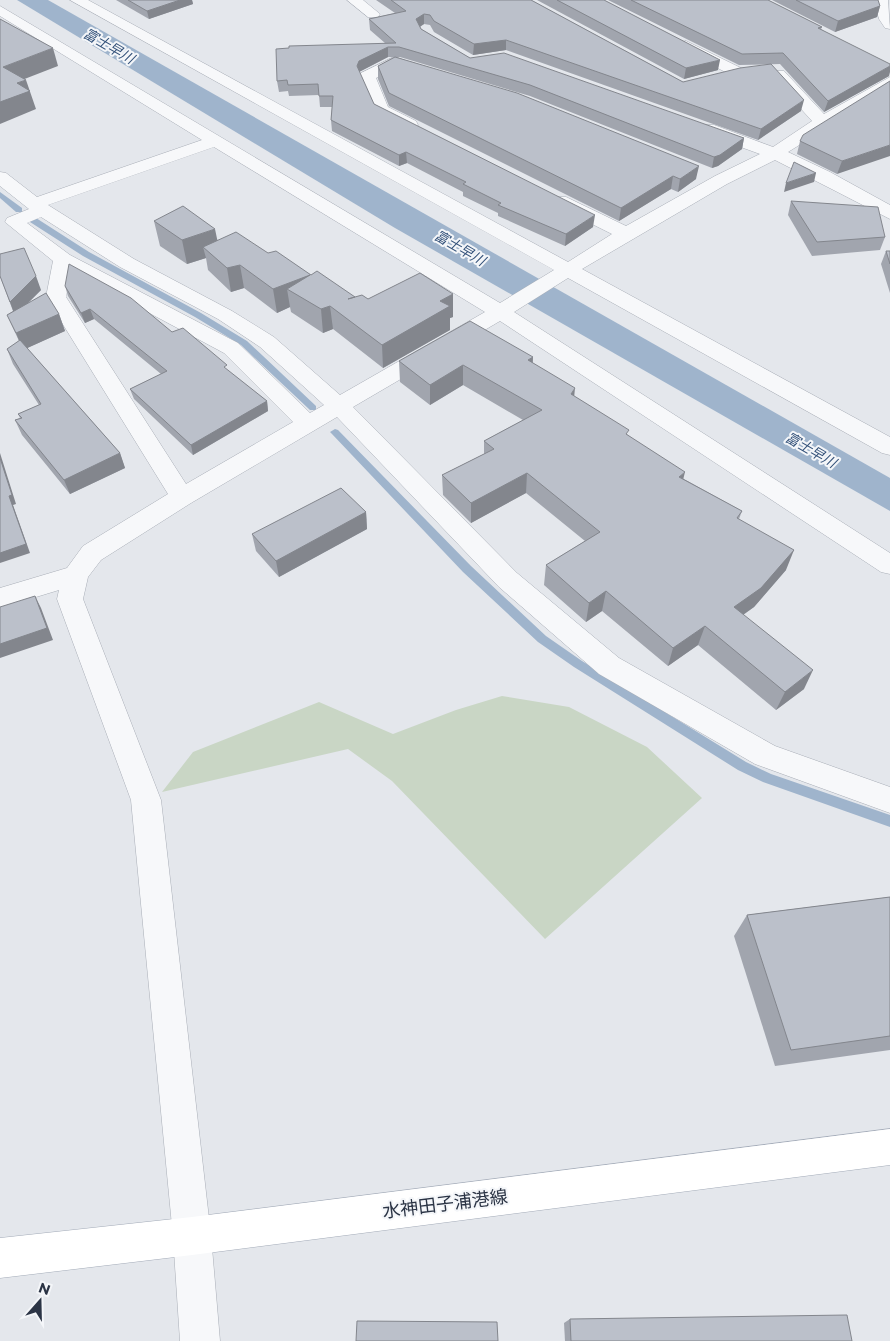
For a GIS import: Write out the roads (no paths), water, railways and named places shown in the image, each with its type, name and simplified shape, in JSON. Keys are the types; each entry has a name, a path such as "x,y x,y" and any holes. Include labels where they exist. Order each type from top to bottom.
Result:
{"main road":[{"name":"水神田子浦港線","path":"0,1258 192,1236 890,1147"}],"street":[{"path":"77,0 564,272 890,447"},
{"path":"354,0 372,14"},
{"path":"881,0 886,20 890,25"},
{"path":"0,10 216,141 506,308 890,565"},
{"path":"669,38 737,72"},
{"path":"424,132 381,110 367,76 394,62 430,71"},
{"path":"710,79 737,72 773,68 822,122"},
{"path":"200,1341 192,1236 146,800 70,599 76,575 92,553 182,497 506,308 626,234 721,180 775,153 822,122 888,87"},
{"path":"691,124 775,153 824,176 890,213"},
{"path":"7,217 216,141"},
{"path":"703,173 721,180"},
{"path":"0,177 38,207 127,263 225,314 258,336 339,406 508,580 609,666 765,755 890,800"},
{"path":"547,194 626,234"},
{"path":"7,217 63,259 230,348 308,424"},
{"path":"63,259 56,298 182,497"},
{"path":"0,598 76,575"}],"water":[{"name":"富士早川","path":"17,0 48,0 890,478 890,511 395,228"}],"waterway":[{"path":"0,194 19,210"},
{"path":"33,220 86,254 198,315 244,343 313,408"},
{"path":"335,432 467,569 542,639 578,664 742,766 767,778 890,821"}]}
